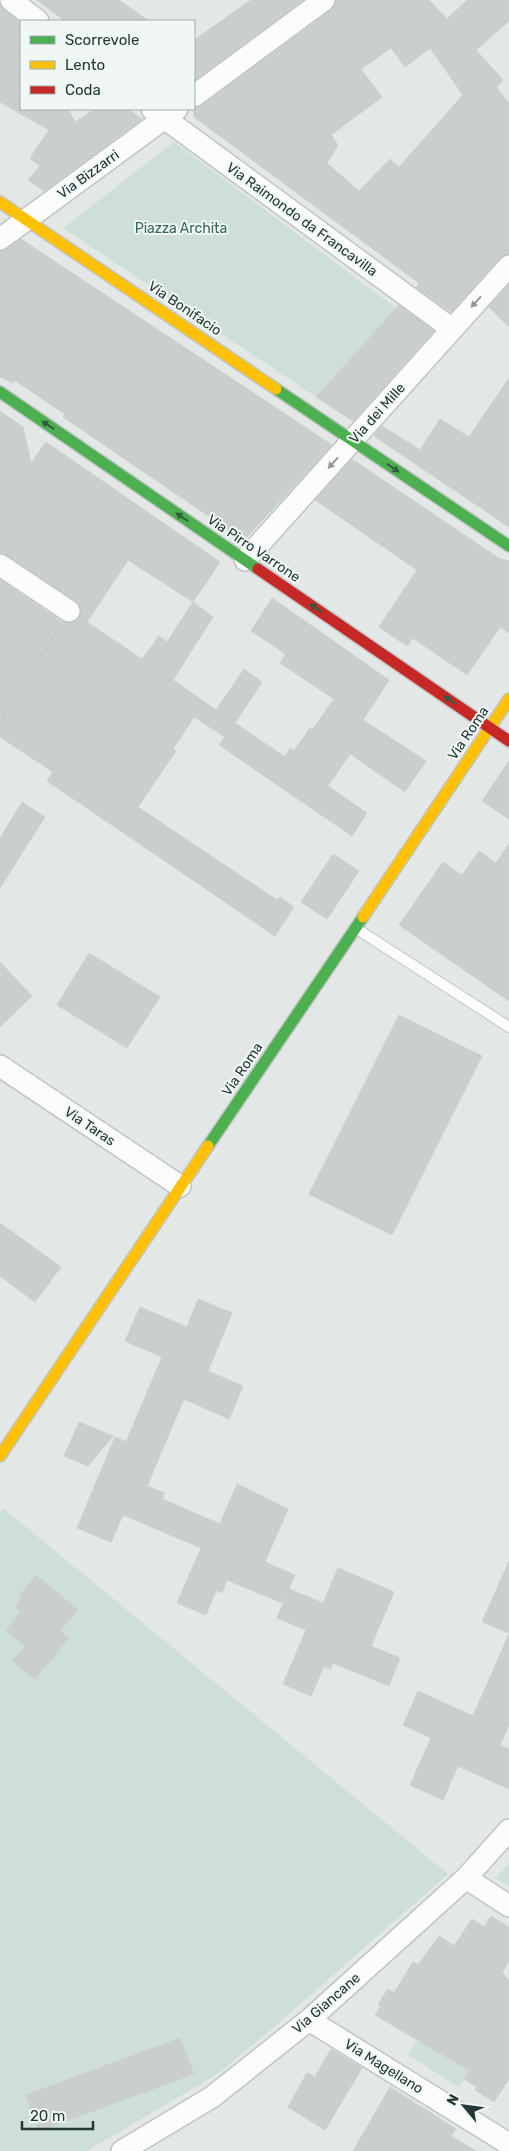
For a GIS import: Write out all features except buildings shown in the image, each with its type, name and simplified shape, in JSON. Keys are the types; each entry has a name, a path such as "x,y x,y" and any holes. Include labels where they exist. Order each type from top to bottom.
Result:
{"street":[{"path":"11,0 37,20"},
{"path":"195,95 324,0"},
{"name":"Via Bizzarri","path":"0,239 27,220 164,112"},
{"name":"Via Raimondo da Francavilla","path":"164,112 452,329"},
{"name":"Via Bonifacio","path":"0,202 353,440"},
{"name":"Via dei Mille","path":"245,560 509,266"},
{"name":"Via Pirro Varrone","path":"0,392 509,741"},
{"path":"353,440 509,546"},
{"path":"0,565 69,611"},
{"name":"Via Roma","path":"0,1456 509,699"},
{"name":"Via Taras","path":"0,1066 180,1186"},
{"name":"Via Giancane","path":"122,2151 212,2097 309,2020 466,1878 509,1830"},
{"path":"466,1878 509,1906"},
{"name":"Via Magellano","path":"309,2020 509,2144"}],"lane":[{"path":"355,928 509,1027"}],"path":[{"path":"0,722 69,611"}],"green space":[{"name":"Piazza Archita","path":"174,142 396,308 316,397 63,228"},
{"path":"3,1508 448,1874 223,2070 87,2151 0,2151 0,1513"},
{"path":"509,1864 509,1886 495,1878"},
{"path":"429,2022 470,2071 459,2087 408,2055"}],"traffic: fast":[{"path":"276,389 509,546"},
{"path":"0,392 258,569"},
{"path":"208,1146 363,917"}],"traffic: slow":[{"path":"0,202 276,389"},
{"path":"363,917 509,699"},
{"path":"0,1456 208,1146"}],"traffic: jam":[{"path":"258,569 509,741"}]}
